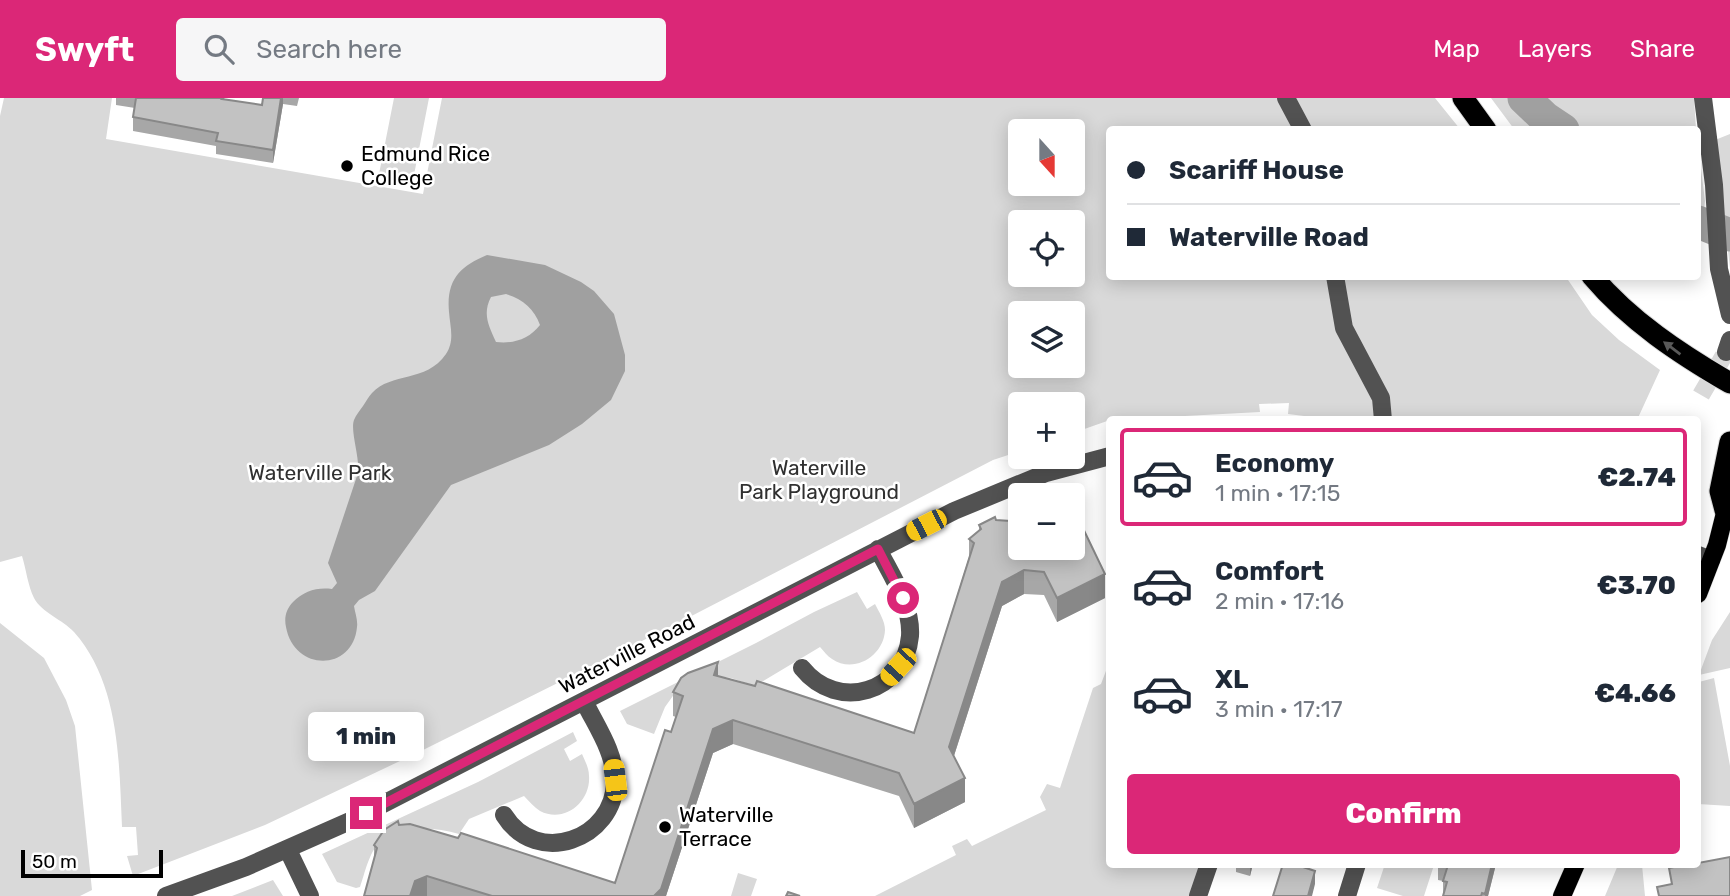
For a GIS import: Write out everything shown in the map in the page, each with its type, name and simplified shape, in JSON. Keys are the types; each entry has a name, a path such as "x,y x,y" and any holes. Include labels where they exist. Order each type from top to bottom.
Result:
{"highway":[{"path":"1463,98 1483,126"},
{"path":"1595,280 1675,351 1729,384"},
{"path":"1728,511 1720,491 1730,442"}],"main road":[{"path":"1701,583 1709,554 1728,511"},
{"path":"1562,896 1574,868"}],"street":[{"path":"1286,98 1301,126"},
{"path":"1703,98 1714,186 1719,269 1730,315"},
{"path":"1336,280 1344,328 1381,398 1383,416"},
{"name":"Waterville Road","path":"166,896 288,850 420,787 878,549 1011,485 1106,457"},
{"path":"802,668 809,677 827,689 850,693 877,685 898,667 907,649 910,634 908,617 903,598 878,549"},
{"path":"503,815 516,831 541,843 558,842 584,835 605,815 614,797 613,764 584,701"},
{"path":"288,850 310,896"},
{"path":"1198,896 1208,868"},
{"path":"1347,896 1356,868"}],"green space":[{"name":"Waterville Park","path":"4,98 112,98 106,139 423,194 442,98 1435,98 1458,126 1106,126 1106,280 1568,280 1592,315 1619,340 1660,370 1639,416 1304,416 1288,414 1289,403 1259,404 1260,412 1106,416 1106,421 1085,429 1085,392 1008,392 1008,455 993,460 676,624 419,752 265,825 133,876 127,856 138,855 136,827 122,827 118,750 109,699 89,653 74,632 37,603 30,588 22,556 0,562 0,116"},
{"path":"394,98 429,98 413,180 379,174"},
{"path":"1491,98 1694,98 1696,126 1512,126"},
{"path":"1730,134 1730,268 1715,140"},
{"path":"1701,168 1705,201 1701,234"},
{"path":"857,592 867,609 875,604 885,627 879,648 866,660 841,663 830,658 820,647 755,686 714,676 675,693 665,707 654,734 627,724 620,711 814,612"},
{"path":"1730,612 1730,668 1701,675 1701,670 1712,640"},
{"path":"0,623 44,658 66,700 75,726 92,890 80,896 0,896"},
{"path":"1106,671 1106,868 1202,868 1191,896 875,896 956,855 952,846 967,839 972,846 1046,810 1040,797 1047,784 1060,788 1093,688 1101,684"},
{"path":"1714,678 1730,766 1730,806 1701,804 1701,681"},
{"path":"573,732 577,741 564,749 570,761 582,754 589,776 586,794 575,808 558,815 549,814 540,811 524,796 469,819 459,834 429,829 398,832 376,846 360,887 337,882 322,854 478,782"},
{"path":"1384,868 1433,868 1424,896 1403,896 1377,888"},
{"path":"1617,868 1642,868 1645,896 1605,896"},
{"path":"738,873 757,879 751,896 731,896"},
{"path":"273,880 283,896 232,896"}],"shaded area":[{"path":"487,255 545,265 594,291 614,314 625,355 625,371 611,400 582,424 549,445 451,485 375,591 354,606 357,627 353,642 345,652 335,659 311,659 291,642 285,617 297,598 316,589 332,589 337,583 328,563 358,473 354,420 369,396 380,386 419,374 438,363 446,354 451,339 449,301 453,283 462,269","holes":["506,294 531,309 540,325 521,340 496,342 488,320 488,303 491,297"]}],"building":[{"path":"136,98 223,98 262,105 263,98 281,98 273,150 216,141 218,133 133,117"},
{"path":"995,517 996,520 1008,521 1008,560 1085,560 1085,532 1105,574 1057,598 1044,572 1024,570 1002,582 949,747 965,778 914,804 899,773 733,720 713,729 661,889 654,896 492,896 427,876 415,881 410,896 364,896 377,848 374,845 384,830 398,821 399,825 410,824 458,838 461,833 615,883 665,730 671,732 683,696 673,692 681,678 688,673 718,662 714,675 755,686 757,681 914,733 974,543 969,539 981,529 979,525"},
{"path":"1730,857 1730,896 1659,896 1657,887 1672,884 1669,868 1701,868 1701,862"},
{"path":"1282,868 1306,868 1315,871 1308,896 1273,896"},
{"path":"1447,868 1491,868 1485,894 1482,893 1481,896 1443,896 1447,882 1443,881"}],"waterway":[{"path":"1524,98 1557,126"},
{"path":"1701,223 1730,235"}],"tunnel":[{"path":"1701,395 1726,352"}],"place":[{"name":"Edmund Rice College","path":"347,166"},
{"name":"Waterville Terrace","path":"665,827"}],"route":[{"path":"366,813 878,549 903,598"}],"park label":[{"name":"Waterville Park Playground","path":"819,480"}]}
